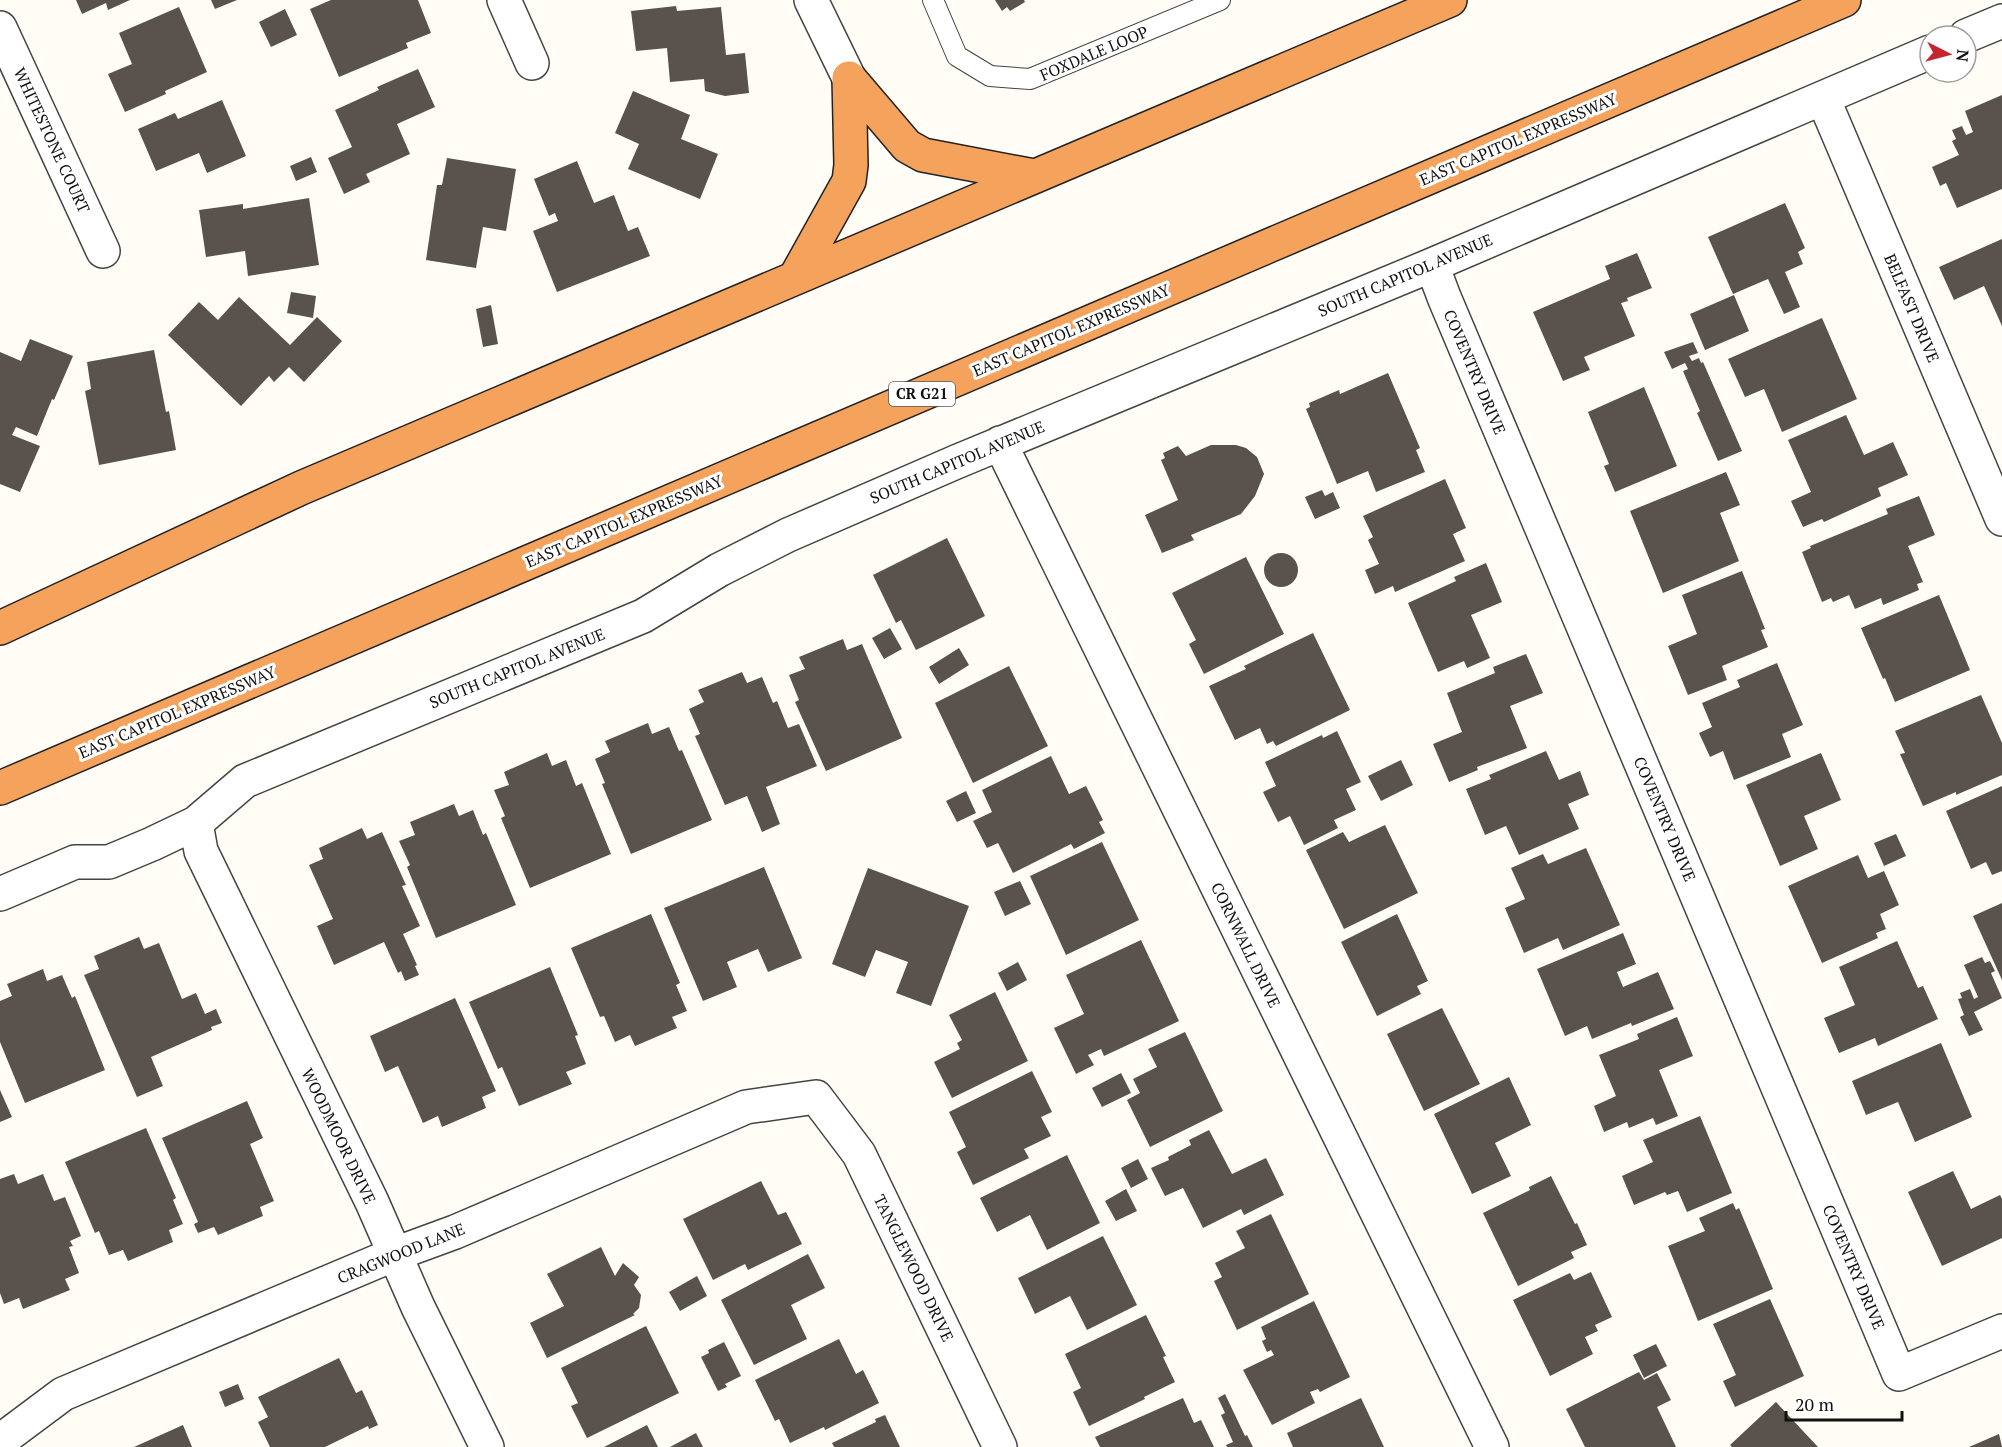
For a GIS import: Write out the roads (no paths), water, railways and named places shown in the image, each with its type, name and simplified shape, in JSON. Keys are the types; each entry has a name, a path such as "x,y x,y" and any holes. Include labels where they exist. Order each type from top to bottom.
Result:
{"highway":[{"path":"0,628 302,488 1450,0"},
{"name":"EAST CAPITOL EXPRESSWAY","path":"0,788 1844,0"},
{"path":"849,78 907,146 923,155 1034,176"},
{"path":"795,278 849,181 851,165 849,78"}],"street":[{"path":"504,0 532,63"},
{"path":"811,0 849,78"},
{"path":"1978,31 2002,21"},
{"name":"WHITESTONE COURT","path":"0,28 103,251"},
{"name":"SOUTH CAPITOL AVENUE","path":"0,894 75,862 109,862 196,823 246,781 643,616 719,570 788,535 1000,442 1432,265 1918,57"},
{"name":"BELFAST DRIVE","path":"1823,98 2002,519"},
{"name":"COVENTRY DRIVE","path":"1432,265 1899,1374 2002,1331"},
{"name":"CORNWALL DRIVE","path":"1000,442 1492,1447"},
{"name":"WOODMOOR DRIVE","path":"196,823 201,851 372,1202 487,1447"},
{"name":"CRAGWOOD LANE","path":"0,1441 63,1394 395,1254 455,1232 746,1107 816,1097"},
{"name":"TANGLEWOOD DRIVE","path":"816,1097 859,1154 1000,1447"}],"lane":[{"name":"FOXDALE LOOP","path":"933,0 957,56 990,76 1030,79 1220,0"}]}
